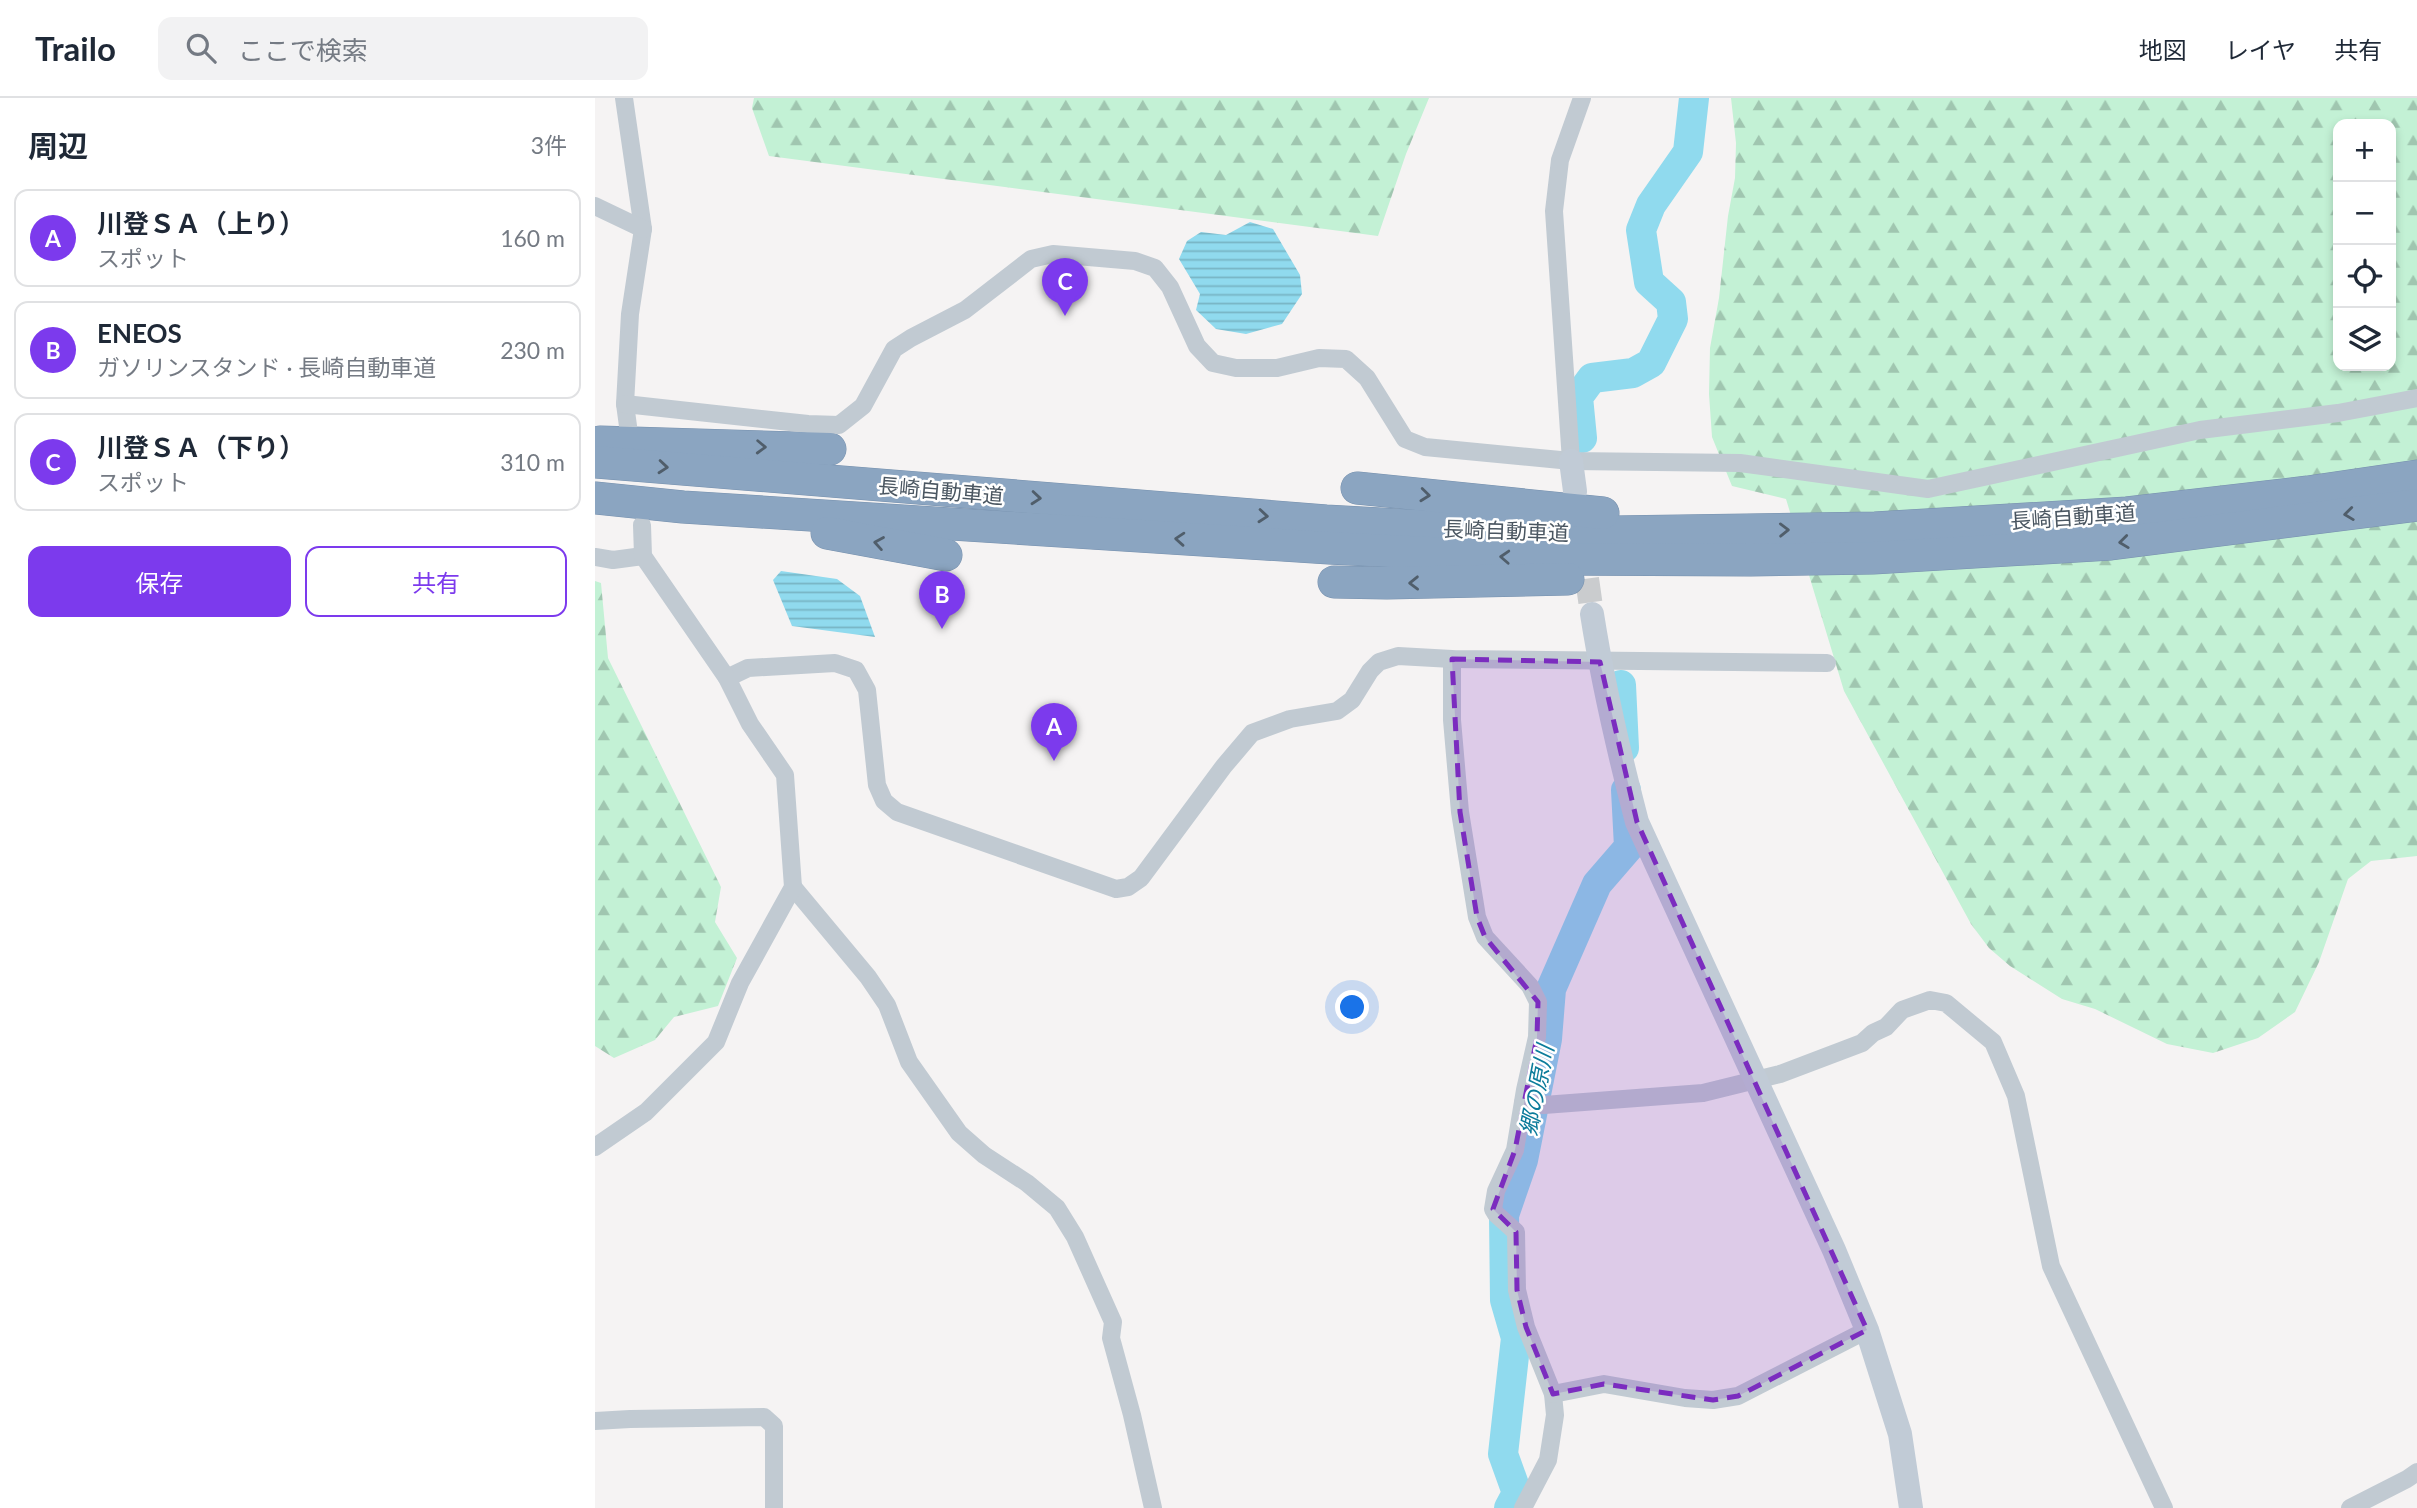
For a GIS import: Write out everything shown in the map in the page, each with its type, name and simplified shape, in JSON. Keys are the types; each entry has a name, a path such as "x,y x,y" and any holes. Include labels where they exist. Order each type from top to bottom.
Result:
{"highway":[{"path":"595,442 830,449"},
{"name":"長崎自動車道","path":"595,462 1326,521 1546,533 1875,528 2127,513 2417,476"},
{"path":"1357,488 1574,512 1640,515 1749,531"},
{"name":"長崎自動車道","path":"595,498 683,507 1328,548 1549,559 1751,560 1873,558 2112,544 2417,505"},
{"path":"683,507 946,555"},
{"path":"1334,582 1709,575 1873,558"}],"street":[{"path":"624,98 643,229 630,314 625,404 628,426"},
{"path":"1574,491 1554,211 1560,160 1582,98"},
{"path":"595,206 643,229"},
{"path":"625,404 807,424 839,425 863,406 894,349 965,310 1031,258 1053,254 1135,261 1155,268 1170,286 1197,346 1213,363 1236,368 1277,368 1319,358 1346,359 1367,377 1405,439 1425,447 1571,461 1740,463 1928,489 2200,430 2338,413 2417,398"},
{"path":"595,1147 646,1112 716,1042 740,983 793,887 785,775 750,724 727,678 643,555 642,525"},
{"path":"595,557 613,560 643,555"},
{"path":"1592,614 1599,662 1637,822 1834,1250 1867,1330 1900,1434 1911,1508"},
{"path":"727,678 748,668 835,663 856,670 867,690 877,785 884,801 897,812 1116,889 1128,887 1141,878 1224,766 1252,733 1290,719 1338,711 1352,700 1370,671 1379,662 1398,656 1599,662 1827,663"},
{"path":"1453,659 1452,720 1460,811 1476,917 1485,937 1530,986 1538,1002 1537,1037 1515,1150 1496,1191 1493,1209 1516,1232 1517,1290 1526,1327 1553,1394 1555,1415 1548,1460 1523,1508"},
{"path":"793,887 868,977 887,1005 909,1062 959,1133 984,1155 1027,1183 1057,1208 1075,1237 1113,1322 1111,1338 1153,1508"},
{"path":"1523,1103 1544,1105 1703,1093 1780,1074 1863,1043 1873,1033 1886,1027 1902,1010 1930,1000 1946,1003 1993,1042 2016,1096 2051,1266 2164,1508"},
{"path":"1553,1394 1604,1384 1685,1398 1713,1400 1738,1396 1867,1330"},
{"path":"595,1422 764,1417 774,1426 774,1508"},
{"path":"2350,1508 2417,1472"}],"highlighted area":[{"path":"1452,659 1600,662 1637,822 1867,1330 1738,1396 1713,1400 1604,1384 1553,1394 1526,1327 1517,1290 1516,1232 1493,1209 1515,1150 1537,1037 1538,1002 1485,937 1477,917 1460,812"}],"green space":[{"path":"754,98 1429,98 1406,154 1378,236 769,156 752,108"},
{"path":"1731,98 2417,98 2417,856 2371,861 2348,879 2319,962 2295,1012 2258,1038 2213,1053 2167,1044 2095,1009 2062,999 2010,966 1989,948 1971,924 1844,691 1786,499 1732,486 1712,437 1710,348 1735,178 1736,143"},
{"path":"595,581 601,583 608,658 721,887 715,922 737,958 718,1006 674,1017 655,1040 614,1058 595,1046"}],"water":[{"path":"1250,222 1273,229 1300,275 1302,294 1282,324 1246,334 1216,329 1196,310 1200,294 1179,259 1187,241 1201,232 1226,235"},
{"path":"781,571 837,579 860,596 875,637 792,626 773,580"}],"waterway":[{"name":"郷の原川","path":"1582,438 1578,397 1592,378 1633,373 1651,363 1673,319 1671,302 1649,282 1641,230 1651,205 1688,152 1694,98"},
{"name":"郷の原川","path":"1621,685 1624,748"},
{"name":"郷の原川","path":"1509,1508 1517,1493 1503,1454 1516,1338 1505,1300 1504,1215 1523,1160 1547,1039 1551,989 1597,884 1629,847 1626,790"}],"tunnel":[{"path":"1582,543 1592,614"}],"place":[{"name":"川登ＳＡ（下り）","path":"1065,316"},
{"name":"ENEOS","path":"942,629"},
{"name":"川登ＳＡ（上り）","path":"1054,761"}]}
